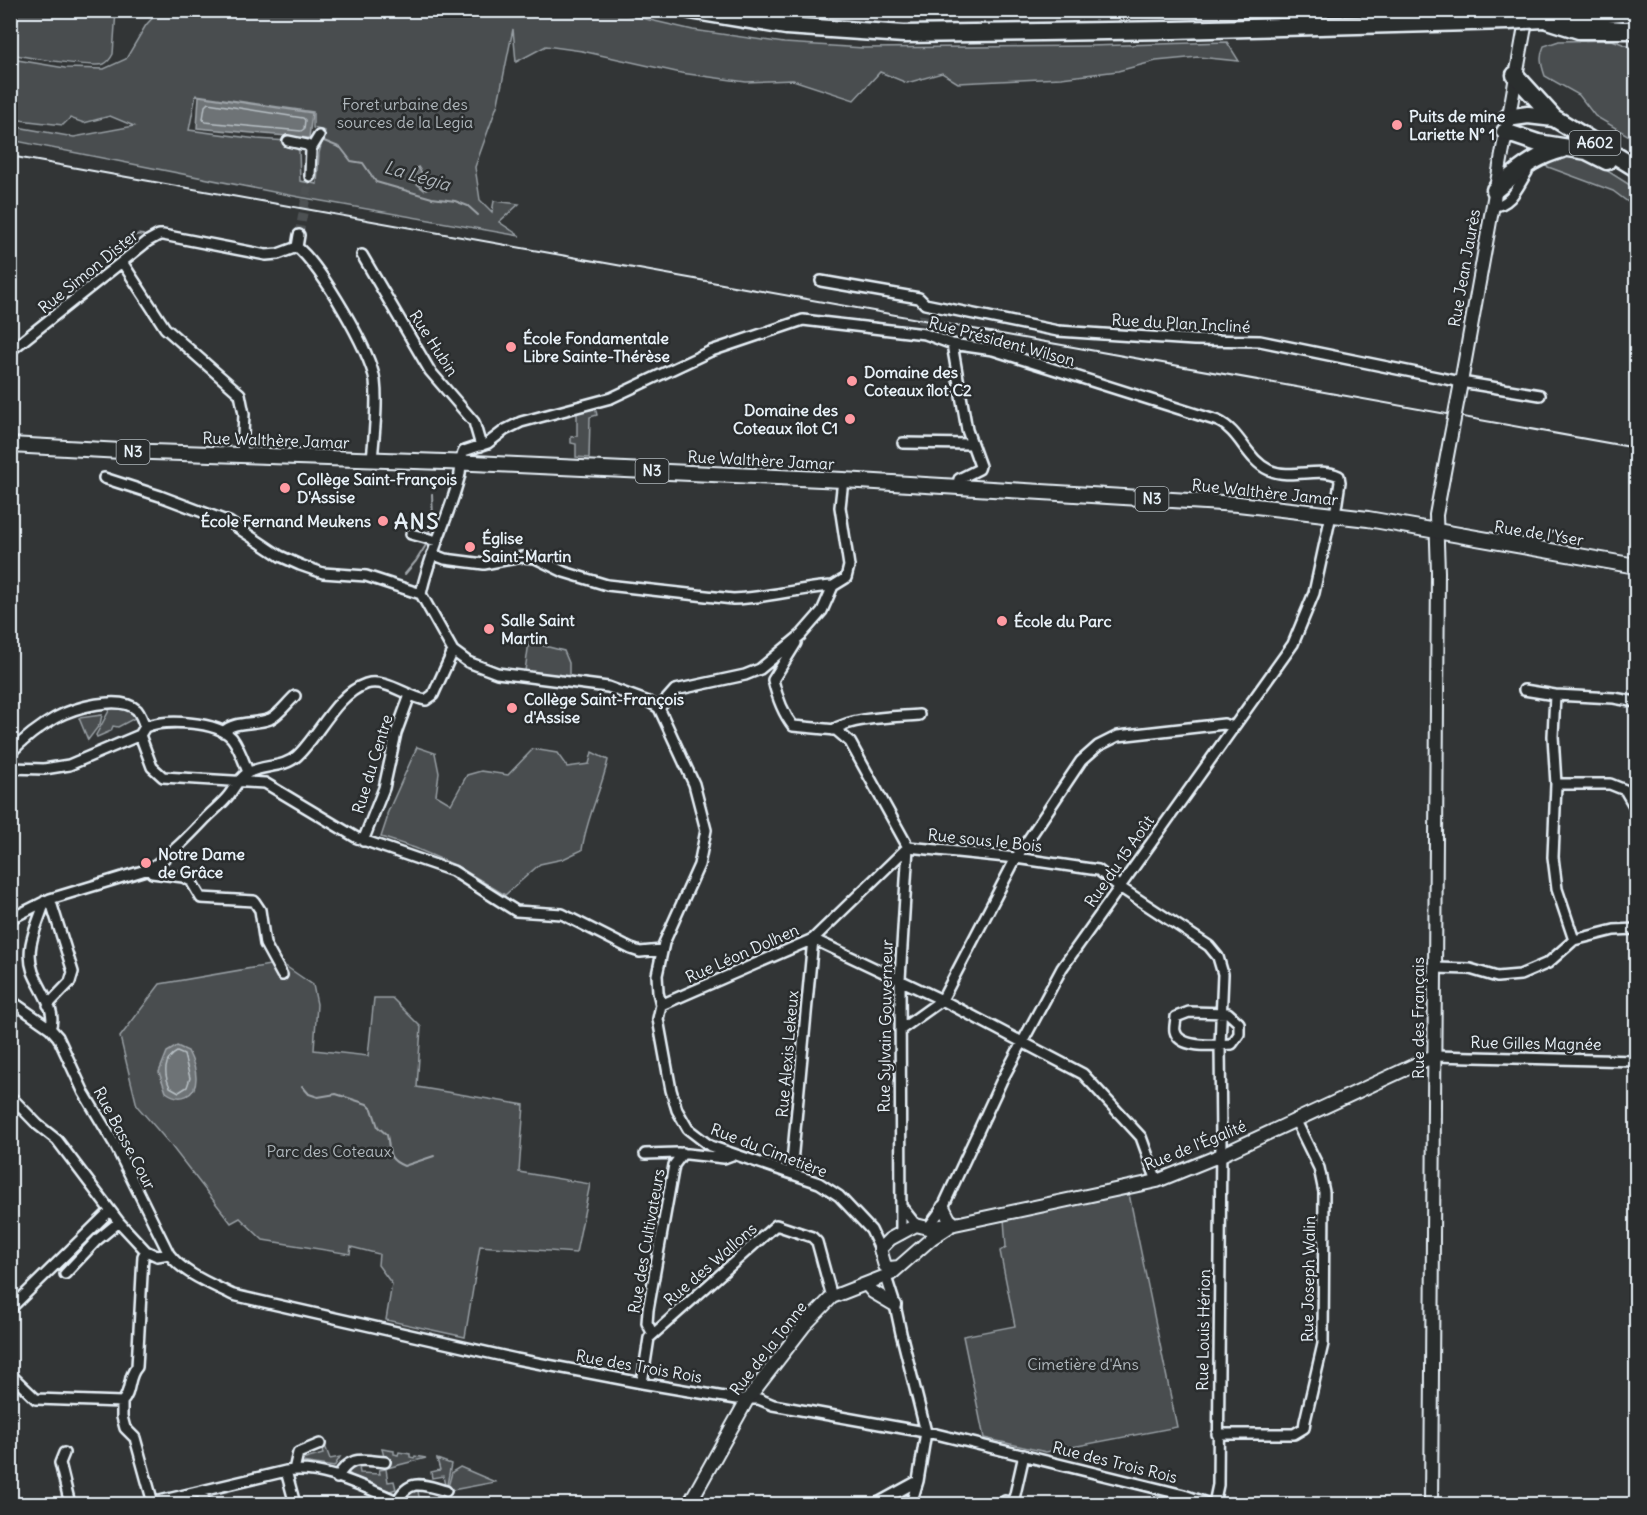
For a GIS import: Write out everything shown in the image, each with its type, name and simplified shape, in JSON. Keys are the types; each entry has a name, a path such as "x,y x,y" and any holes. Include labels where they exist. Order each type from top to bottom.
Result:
{"highway":[{"path":"690,10 786,26 927,34 1508,21 1636,12"},
{"path":"1544,19 1579,30 1636,30"},
{"name":"A602","path":"1515,75 1554,118 1636,168"},
{"name":"A602","path":"1506,125 1528,115 1554,118"},
{"name":"A602","path":"1506,125 1538,143 1587,152 1602,158 1636,179"},
{"name":"A602","path":"1494,198 1528,162 1544,154 1567,148"}],"main road":[{"name":"Rue Jean Jaurès","path":"1437,532 1436,515 1528,10"},
{"name":"Rue Walthère Jamar","path":"10,445 843,480 1238,504 1333,515 1437,532"},
{"name":"Rue de l'Yser","path":"1437,532 1636,566"},
{"name":"Rue des Français","path":"1431,1504 1437,532"},
{"name":"Rue de l'Égalité","path":"886,1276 899,1267 925,1230 1156,1180 1221,1155 1434,1056"},
{"path":"943,1207 949,1219 956,1224"},
{"path":"886,1276 881,1256 895,1236 925,1230"},
{"path":"881,1256 885,1266 899,1267"},
{"name":"Rue de la Tonne","path":"689,1504 747,1400 804,1326 832,1297 886,1276"},
{"path":"867,1285 873,1292 895,1305"}],"street":[{"path":"310,176 311,149 319,136"},
{"path":"288,141 307,145 311,149"},
{"path":"1494,198 1504,204 1510,199 1527,172"},
{"name":"Rue Simon Dister","path":"10,351 159,235 266,255 278,254 297,247"},
{"path":"299,235 297,247 310,259 352,327 371,367 375,387 372,459"},
{"name":"Rue Hubin","path":"362,255 430,370 474,422 481,446"},
{"path":"122,262 165,327 240,394 244,414 242,456"},
{"name":"Rue du Plan Incliné","path":"821,281 919,298 925,307 1058,331 1194,340 1260,341 1460,385 1540,395"},
{"name":"Rue Président Wilson","path":"461,463 465,451 481,446 521,422 611,398 718,348 803,320 921,329 952,344 1001,352 1218,422 1228,428 1261,465 1275,472 1292,475 1332,474 1339,476 1340,482 1333,515"},
{"path":"952,344 970,444 980,466 979,469 959,479 957,488"},
{"path":"903,443 970,444"},
{"path":"421,594 432,554 459,479 461,463"},
{"path":"104,478 220,518 280,556 300,565 323,573 366,576 421,594 453,651 468,662 497,673 608,687 650,702 658,708 675,690 745,675 760,669 801,635"},
{"path":"432,554 445,559 484,564 522,557 535,558 564,572 607,585 733,599 833,586 846,578 849,566 840,507 843,480"},
{"name":"Rue du 15 Août","path":"925,1230 943,1207 1022,1042 1062,968 1293,644 1314,593 1333,515"},
{"path":"411,534 437,541"},
{"path":"833,586 822,611 801,635 778,668 773,680 777,697 786,717 793,726 833,730 838,726 857,722 919,715"},
{"path":"10,919 47,900 149,869 198,826 230,794 236,782 249,772 294,759 334,709 365,684 380,684 426,700 433,695 453,651"},
{"path":"1524,690 1636,702"},
{"name":"Rue du Centre","path":"363,841 384,789 396,732 410,695"},
{"path":"1555,695 1553,736 1556,784 1553,857 1557,889 1574,940"},
{"path":"224,732 229,726 275,716 295,696"},
{"path":"10,753 22,741 56,718 76,709 122,702 135,709 142,717 142,731 152,767 163,777 265,783 363,841 453,871 516,911 562,914 631,949 662,950"},
{"name":"Rue du Cimetière","path":"658,708 694,784 706,830 699,865 662,950 657,975 661,1005 658,1019 669,1082 681,1117 695,1136 710,1146 819,1183 839,1196 875,1235 881,1256"},
{"path":"10,768 44,769 69,765 153,724 179,723 217,727 232,738 249,772"},
{"path":"900,1030 942,1000 1016,858 1081,761 1098,746 1127,734 1224,724 1233,727"},
{"name":"Rue sous le Bois","path":"833,730 850,742 909,847 1016,858 1098,870 1121,888 1209,946 1218,957 1223,974 1221,1013"},
{"path":"1556,784 1610,784 1624,790 1636,809"},
{"name":"Rue Léon Dolhen","path":"661,1005 813,939 909,847"},
{"name":"Rue Sylvain Gouverneur","path":"895,1236 901,1206 900,979 909,847"},
{"path":"149,869 152,873 183,877 191,881 201,898 254,901 260,910 265,944 282,975"},
{"path":"47,900 73,972 70,982 48,1005"},
{"name":"Rue Basse Cour","path":"47,900 32,937 29,957 33,972 48,1005 53,1022 50,1028"},
{"path":"1435,968 1470,969 1497,977 1520,975 1548,963 1574,940 1614,930 1636,929"},
{"path":"813,939 900,979 1083,1074 1141,1137 1156,1180"},
{"name":"Rue Alexis Lekeux","path":"791,1173 813,939"},
{"name":"Rue Basse Cour","path":"10,1000 58,1036 84,1093 114,1145 171,1258"},
{"path":"1189,1012 1228,1013 1239,1023 1239,1034 1232,1044 1220,1045 1190,1044 1180,1040 1174,1031 1176,1017 1189,1012"},
{"name":"Rue Louis Hérion","path":"1212,1504 1218,1485 1221,1013"},
{"name":"Rue Gilles Magnée","path":"1434,1056 1636,1061"},
{"path":"10,1096 38,1125 57,1140 118,1222 146,1251 157,1256 171,1258"},
{"name":"Rue Joseph Walin","path":"1217,1434 1294,1434 1304,1428 1323,1344 1324,1192 1319,1168 1295,1119"},
{"path":"645,1154 683,1153 724,1158 732,1155"},
{"name":"Rue des Cultivateurs","path":"653,1334 647,1323 653,1278 674,1165 683,1153"},
{"path":"901,1206 925,1230"},
{"path":"10,1309 110,1211"},
{"path":"65,1274 97,1240 118,1222"},
{"name":"Rue des Wallons","path":"653,1334 776,1226 812,1237 817,1242 832,1297"},
{"path":"875,1235 895,1236"},
{"path":"10,1374 36,1399 122,1402 128,1396 131,1373 137,1367 143,1256 146,1251"},
{"name":"Rue des Trois Rois","path":"171,1258 191,1274 232,1295 516,1359 642,1383 747,1400 759,1399 772,1405 926,1432 1184,1495 1212,1504"},
{"path":"886,1276 926,1432 918,1482 911,1504"},
{"path":"642,1383 650,1338 653,1334"},
{"path":"122,1402 125,1428 135,1438 150,1504 290,1471 312,1471 337,1478 394,1502 404,1489 415,1485 446,1491"},
{"path":"295,1504 290,1471 298,1453 320,1444"},
{"path":"64,1453 60,1463 70,1504"},
{"path":"1012,1504 1024,1455"},
{"path":"337,1478 346,1464 352,1461 385,1462"},
{"path":"876,1504 918,1482"},
{"path":"202,1492 205,1504"}],"green space":[{"name":"Foret urbaine des sources de la Legia","path":"607,10 693,30 784,43 864,48 1227,42 1239,61 1198,57 1156,61 1118,71 1061,78 958,83 942,73 907,83 880,72 854,100 793,80 746,82 681,73 582,51 546,46 516,62 513,29 498,103 475,167 480,200 492,212 494,201 519,204 499,222 520,236 299,197 11,140 11,126 74,137 134,126 110,116 84,123 70,118 63,125 11,119 11,59 65,68 104,69 126,59 146,25 159,11","holes":["196,95 313,112 313,128 325,131 319,153 317,184 300,181 299,151 288,141 189,130"]},
{"path":"10,11 116,11 113,54 104,64 87,65 11,54"},
{"path":"1612,40 1636,49 1636,140 1595,116 1579,95 1545,76 1542,68 1541,57 1544,46 1559,41"},
{"path":"1568,155 1592,161 1636,189 1636,208 1613,191 1540,164"},
{"path":"593,409 597,415 590,417 589,458 576,457 576,444 571,443 571,437 577,436 577,412"},
{"path":"529,642 564,651 569,663 569,676 525,671"},
{"path":"113,707 126,709 135,718 118,727 113,726 111,731 97,737 96,735"},
{"path":"102,715 100,724 88,740 79,718"},
{"path":"417,747 435,753 439,773 436,795 451,804 467,775 481,771 508,775 533,749 557,753 567,767 589,764 592,752 608,760 582,850 563,859 540,864 505,895 457,866 415,848 381,837 387,814"},
{"name":"Parc des Coteaux","path":"281,963 313,985 317,1004 314,1050 368,1056 374,998 392,998 421,1027 417,1087 524,1105 519,1172 590,1184 576,1253 480,1246 465,1337 386,1320 392,1284 378,1265 379,1254 351,1247 350,1254 263,1240 240,1218 231,1223 137,1106 120,1037 160,984"},
{"name":"Cimetière d'Ans","path":"1129,1194 1177,1427 1046,1452 984,1438 963,1336 1015,1326 1000,1251 1006,1247 1004,1219"},
{"path":"320,1441 324,1443 330,1459 340,1457 334,1467 302,1462 304,1456 305,1459 323,1454"},
{"path":"382,1449 394,1451 394,1454 398,1455 399,1452 410,1454 410,1457 414,1458 415,1456 426,1458 387,1468"},
{"path":"437,1459 451,1464 446,1490 443,1476 432,1478 431,1472 440,1470"},
{"path":"350,1466 359,1467 360,1473 380,1474 379,1470 386,1469 388,1482 394,1481 396,1489 390,1491 352,1476 348,1472"},
{"path":"460,1467 495,1482 447,1491 452,1472"},
{"path":"412,1490 418,1491 419,1497 437,1499 439,1498 438,1493 444,1493 447,1504 426,1504 411,1500 407,1496"}],"water":[{"path":"199,96 312,113 309,138 197,128"},
{"path":"418,167 431,187 424,190 417,184 411,174"},
{"path":"177,1046 188,1051 196,1075 193,1090 182,1097 166,1092 159,1072 167,1052"}],"waterway":[{"name":"La Légia","path":"324,141 341,148 351,161 363,163 376,182 432,198 455,201 468,206 478,215"},
{"name":"La Légia","path":"124,249 130,238 143,235"},
{"path":"428,536 433,519 432,494"},
{"path":"405,574 426,545"},
{"path":"302,1086 309,1094 318,1097 336,1094 367,1104 372,1109 378,1127 387,1135 391,1157 398,1163 404,1166 434,1156"}],"tunnel":[{"path":"299,235 310,176"},
{"path":"922,324 924,311"}],"railway":[{"path":"10,156 1636,448"}],"place":[{"name":"Puits de mine Lariette N° 1","path":"1397,125"},
{"name":"École Fondamentale Libre Sainte-Thérèse","path":"511,347"},
{"name":"Domaine des Coteaux îlot C2","path":"852,381"},
{"name":"Domaine des Coteaux îlot C1","path":"850,419"},
{"name":"Collège Saint-François D'Assise","path":"285,488"},
{"name":"École Fernand Meukens","path":"383,521"},
{"name":"Église Saint-Martin","path":"470,547"},
{"name":"École du Parc","path":"1002,621"},
{"name":"Salle Saint Martin","path":"489,629"},
{"name":"Collège Saint-François d'Assise","path":"512,708"},
{"name":"Notre Dame de Grâce","path":"146,863"}],"district":[{"name":"ANS","path":"417,521"}]}
